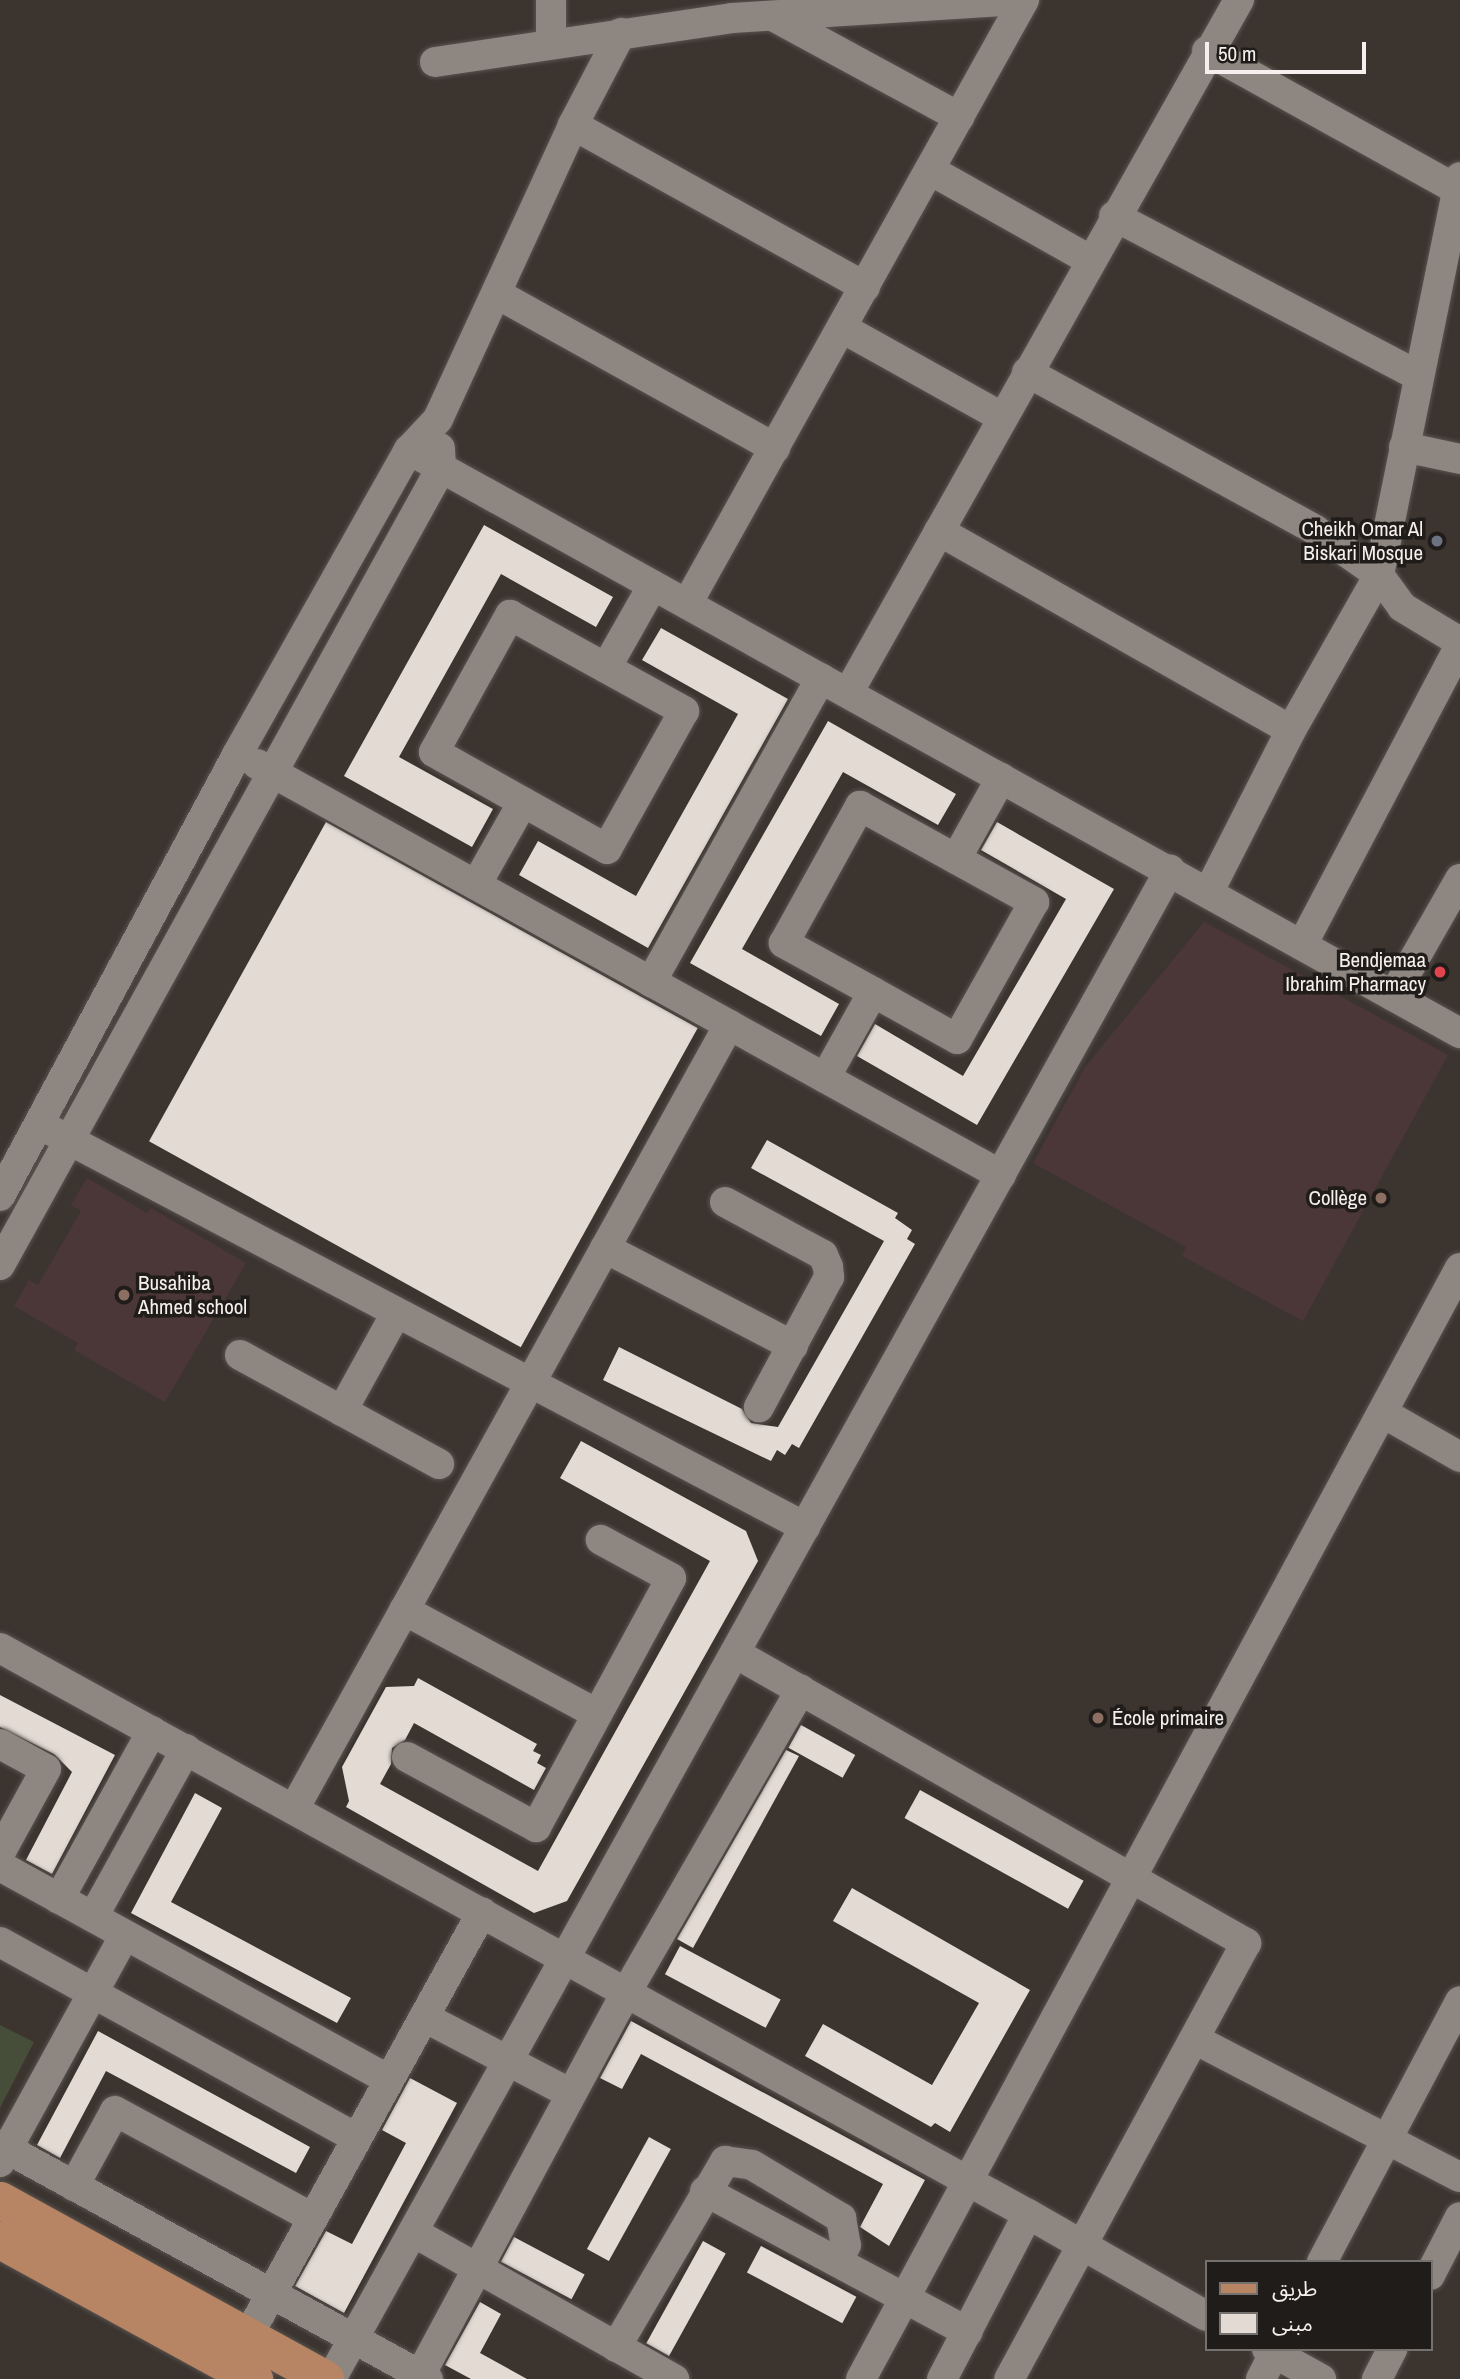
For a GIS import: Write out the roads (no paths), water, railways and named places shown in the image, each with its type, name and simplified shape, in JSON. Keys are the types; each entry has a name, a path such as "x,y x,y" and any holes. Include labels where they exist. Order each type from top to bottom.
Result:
{"main road":[{"path":"0,2200 325,2379"},
{"path":"0,2240 254,2379"}],"street":[{"path":"551,0 551,42"},
{"path":"435,62 621,33 732,9 773,16 935,3 1023,0"},
{"path":"687,604 1023,0"},
{"path":"848,693 1207,51 1239,0"},
{"path":"773,16 959,117"},
{"path":"4,1181 39,1124 238,753 409,450 438,419 573,125 621,33"},
{"path":"1207,51 1458,183 1379,575 1291,730 1208,893"},
{"path":"573,125 865,287"},
{"path":"930,170 1090,260"},
{"path":"1114,216 1419,376"},
{"path":"496,294 775,448"},
{"path":"842,328 1002,417"},
{"path":"1027,372 1315,530 1379,575 1402,607 1460,644 1302,945"},
{"path":"0,1265 441,468 438,419"},
{"path":"1404,447 1460,459"},
{"path":"409,450 1460,1033"},
{"path":"939,531 1291,730"},
{"path":"606,668 653,585"},
{"path":"510,615 684,711 607,849 523,802 434,752 510,615"},
{"path":"651,982 821,678"},
{"path":"238,753 1001,1175"},
{"path":"956,859 1001,778"},
{"path":"476,885 523,802"},
{"path":"860,806 1034,902 957,1039 873,992 784,943 860,806"},
{"path":"331,2379 1170,870"},
{"path":"1393,996 1458,889"},
{"path":"825,1078 873,992"},
{"path":"294,1809 729,1025"},
{"path":"39,1124 805,1527"},
{"path":"725,1202 823,1255 829,1277 759,1407"},
{"path":"605,1248 793,1346"},
{"path":"861,2379 1460,1268"},
{"path":"342,1411 396,1312"},
{"path":"240,1355 439,1464"},
{"path":"1383,1413 1460,1457"},
{"path":"407,1758 536,1827 671,1578 601,1540"},
{"path":"404,1610 597,1714"},
{"path":"0,1648 970,2179 1081,2246 1204,2315"},
{"path":"735,1653 1246,1943 1009,2379"},
{"path":"125,1935 2,2152 74,2186 355,2337 422,2377 627,1991 801,1690"},
{"path":"59,1899 152,1731"},
{"path":"0,1744 46,1769 0,1853"},
{"path":"93,1917 186,1749"},
{"path":"0,1866 389,2080"},
{"path":"248,2336 482,1912"},
{"path":"0,1942 357,2138"},
{"path":"1323,2260 1460,2001"},
{"path":"424,2017 571,2094"},
{"path":"1204,2044 1460,2177"},
{"path":"74,2186 115,2111 313,2218"},
{"path":"616,2347 725,2161 752,2165 841,2218 846,2245 837,2262"},
{"path":"705,2191 837,2262 906,2294 968,2332"},
{"path":"942,2379 1028,2214"},
{"path":"1432,2271 1460,2217"},
{"path":"413,2232 674,2379"},
{"path":"1377,2379 1391,2351"},
{"path":"1269,2358 1321,2379"}],"place":[{"name":"Cheikh Omar Al Biskari Mosque","path":"1437,541"},
{"name":"Bendjemaa Ibrahim Pharmacy","path":"1440,972"},
{"name":"Collège","path":"1381,1198"},
{"name":"Busahiba Ahmed school","path":"124,1295"},
{"name":"École primaire","path":"1098,1718"}]}
